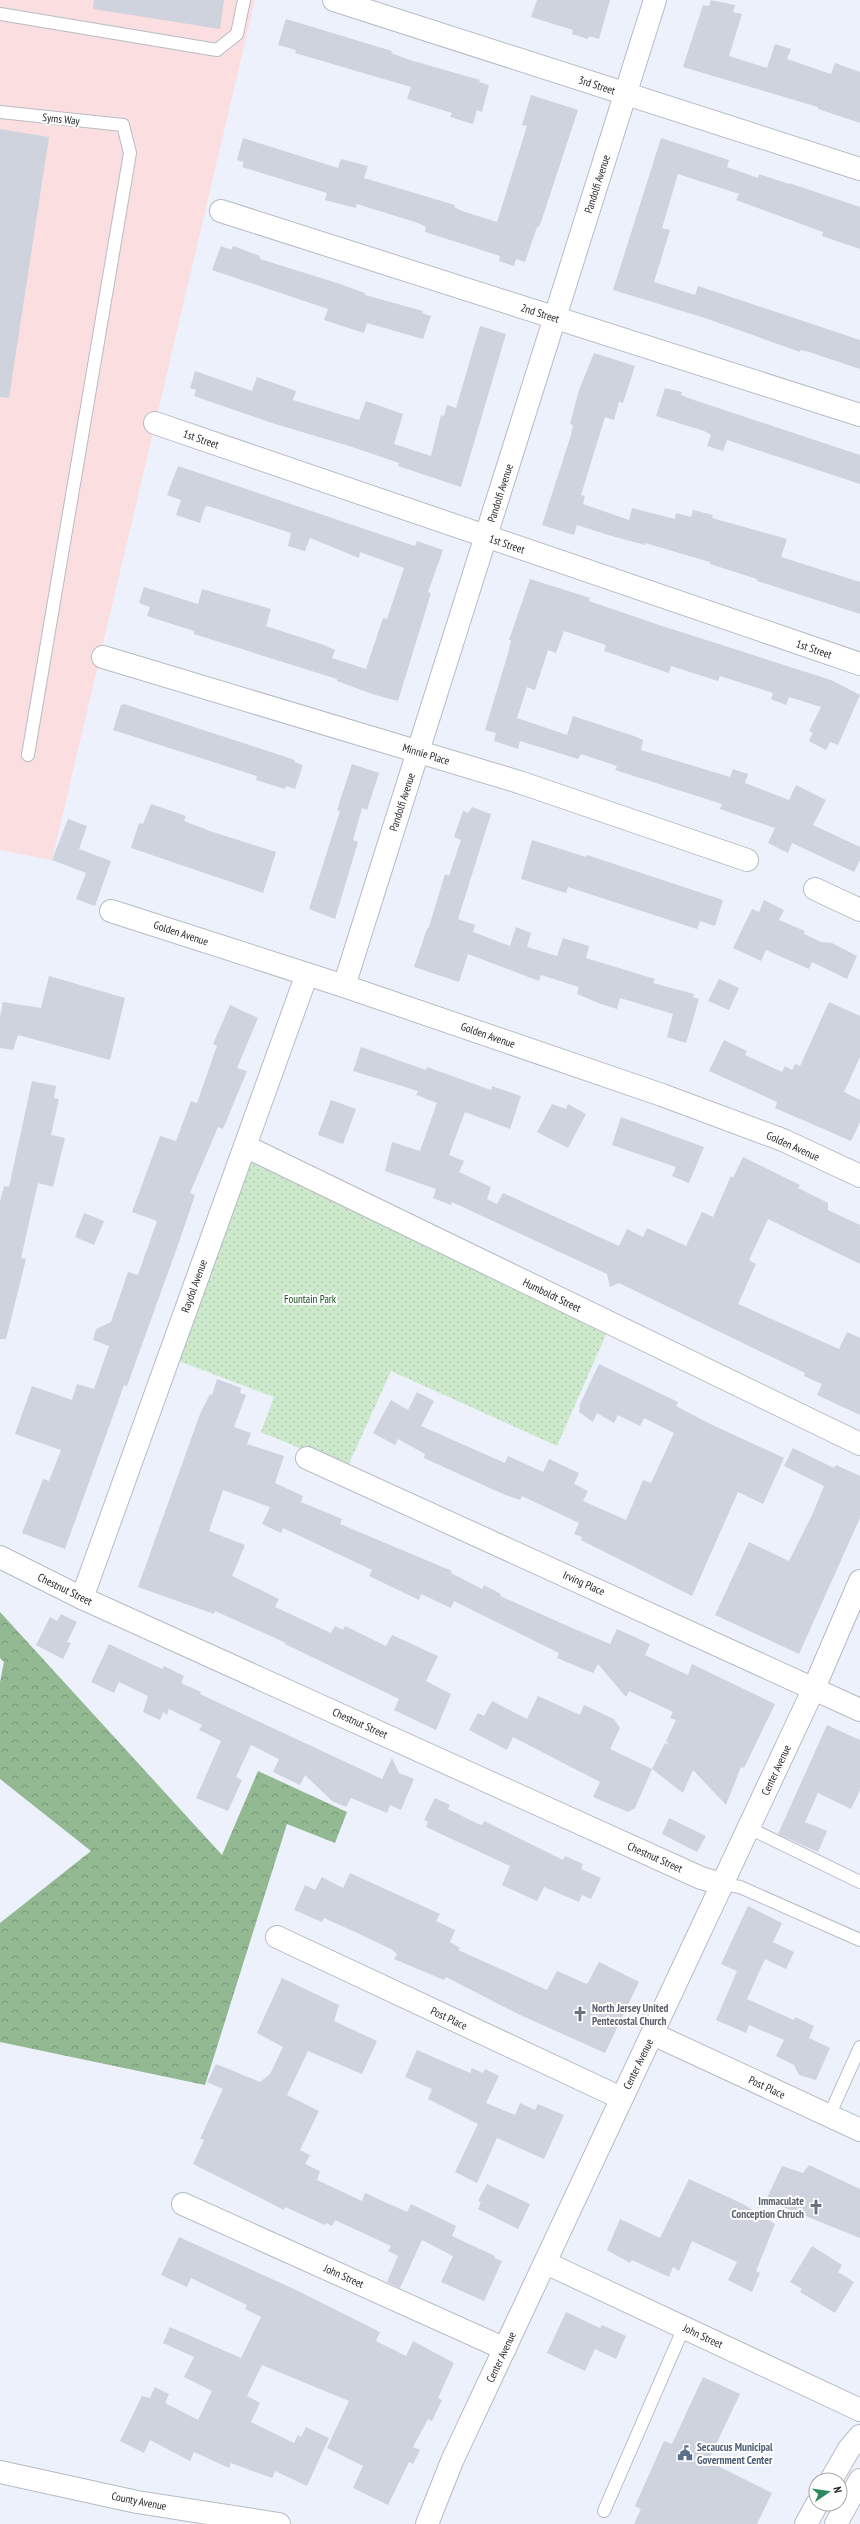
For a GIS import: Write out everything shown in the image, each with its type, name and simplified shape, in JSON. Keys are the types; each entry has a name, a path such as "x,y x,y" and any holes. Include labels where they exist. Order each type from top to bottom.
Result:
{"street":[{"name":"3rd Street","path":"334,0 860,169"},
{"name":"Pandolfi Avenue","path":"344,986 656,0"},
{"name":"2nd Street","path":"221,211 860,415"},
{"name":"1st Street","path":"155,423 860,664"},
{"name":"Minnie Place","path":"103,658 519,782 747,860"},
{"path":"815,889 860,910"},
{"name":"Golden Avenue","path":"111,911 344,986 783,1140 860,1176"},
{"name":"Raydol Avenue","path":"82,1598 307,974"},
{"name":"Humboldt Street","path":"245,1146 860,1444"},
{"name":"Irving Place","path":"307,1458 860,1710"},
{"name":"Chestnut Street","path":"0,1557 82,1598 701,1878 722,1884"},
{"name":"Center Avenue","path":"426,2524 452,2461 814,1688 860,1582"},
{"name":"Post Place","path":"277,1937 622,2098"},
{"name":"Post Place","path":"653,2034 860,2130"},
{"name":"John Street","path":"183,2204 505,2349"},
{"name":"John Street","path":"546,2263 860,2410"},
{"path":"836,2472 849,2449 860,2436"},
{"name":"County Avenue","path":"0,2472 137,2502 243,2521 279,2524"},
{"path":"836,2524 860,2480"},
{"path":"806,2524 813,2512"}],"lane":[{"path":"0,14 217,50 237,34 244,0"},
{"name":"Syms Way","path":"0,112 123,125 130,153 28,755"},
{"path":"749,1828 860,1882"},
{"path":"722,1884 740,1887 860,1940"},
{"path":"829,2116 860,2047"},
{"path":"604,2511 684,2327"}],"shaded area":[{"path":"0,0 255,0 52,860 0,850"}],"green space":[{"name":"Fountain Park","path":"250,1154 611,1323 557,1446 391,1371 347,1468 261,1432 274,1397 176,1360"},
{"path":"0,1612 222,1855 258,1771 347,1812 335,1843 287,1824 205,2085 0,2042 0,1923 91,1851 0,1779 0,1682 4,1662 0,1658"}],"building":[{"path":"94,0 224,0 220,29 93,9"},
{"path":"537,0 610,0 599,39 589,36 588,39 572,34 573,30 531,17"},
{"path":"711,0 735,5 733,12 742,14 729,56 767,68 775,44 791,49 787,59 831,74 835,63 860,72 860,123 818,109 818,107 683,67 703,5 709,6"},
{"path":"286,19 392,51 391,53 410,60 480,80 479,82 489,85 482,112 477,110 473,124 450,117 452,113 407,99 411,87 295,53 296,50 278,45"},
{"path":"531,95 578,110 542,219 539,227 537,227 525,262 516,259 514,266 499,261 500,256 425,232 426,227 418,223 357,204 356,208 325,200 327,193 242,167 244,162 237,160 243,138 338,168 341,159 368,166 364,178 455,205 454,207 462,211 497,222 527,126 522,125"},
{"path":"0,129 49,137 9,398 0,397"},
{"path":"661,138 729,160 727,167 758,178 759,174 860,207 860,249 822,236 823,232 736,200 739,194 678,174 662,228 670,230 654,282 695,295 698,286 860,340 860,369 809,352 800,350 800,352 705,318 613,290"},
{"path":"221,246 231,250 233,246 260,256 260,259 337,283 365,293 365,295 423,311 422,313 431,316 423,339 367,323 364,333 324,320 328,309 212,270"},
{"path":"480,326 506,334 461,487 398,466 399,463 349,446 275,424 194,396 196,390 190,388 195,371 252,391 257,377 296,391 293,400 359,420 366,401 403,414 394,444 431,456 441,415 444,416 447,405 456,408"},
{"path":"594,353 635,366 623,403 619,402 614,420 605,417 581,495 585,496 583,504 629,520 632,508 675,519 676,513 691,517 693,510 713,515 712,518 787,539 781,557 860,582 860,614 757,581 757,579 710,564 710,562 645,543 645,545 577,525 574,535 542,525 571,435 573,425 570,424 579,390"},
{"path":"665,388 682,392 681,395 691,399 860,455 860,484 727,440 723,451 707,446 711,435 704,431 656,416"},
{"path":"178,466 415,546 417,541 443,550 428,592 431,593 398,701 372,694 337,681 337,679 194,634 194,631 147,616 150,607 139,603 144,587 198,604 202,589 271,609 266,626 324,645 335,650 332,658 366,669 383,618 387,619 404,568 360,552 359,558 310,538 305,551 288,546 291,533 208,506 205,507 200,523 176,515 181,500 167,495"},
{"path":"530,579 590,598 589,601 659,625 831,680 860,695 838,745 830,742 826,750 809,741 813,733 809,731 821,707 789,697 786,705 771,699 773,693 720,676 718,681 671,666 669,673 604,651 606,645 564,631 556,653 548,650 535,690 527,687 517,718 567,735 573,716 643,740 641,750 730,777 733,769 748,774 745,783 789,800 796,785 826,800 813,825 860,847 860,860 854,872 792,843 788,853 768,843 775,828 720,809 722,804 615,770 617,766 581,754 578,759 520,741 518,749 494,741 496,733 485,730 509,650 511,640 509,640"},
{"path":"124,704 295,760 294,762 303,765 295,789 286,786 285,789 256,780 257,776 113,730 121,705"},
{"path":"352,764 379,773 367,810 362,808 353,840 358,842 335,919 309,909 340,811 337,810"},
{"path":"151,804 186,816 184,821 210,831 276,852 263,893 131,848 139,823 143,824"},
{"path":"472,807 491,814 458,919 475,925 473,932 510,946 516,927 531,933 527,947 557,956 563,938 589,946 586,958 655,979 653,983 694,994 693,997 699,999 686,1043 667,1037 673,1014 620,998 617,1009 577,994 579,987 541,975 539,981 468,954 459,982 414,967 429,927 445,874 449,876 461,840 454,837 463,811 468,813"},
{"path":"68,819 87,826 79,849 111,861 95,906 76,899 86,873 52,860"},
{"path":"532,840 586,857 587,855 723,900 715,926 700,921 697,929 568,887 566,893 521,879"},
{"path":"764,900 784,910 779,920 805,931 804,934 821,942 832,943 857,956 847,979 812,962 809,969 766,950 761,961 733,948 752,909 759,912"},
{"path":"49,976 125,998 110,1060 18,1035 13,1050 0,1048 0,1017 3,1002 41,1008"},
{"path":"719,979 739,988 729,1010 708,1001"},
{"path":"829,1002 860,1016 860,1057 844,1092 860,1100 860,1122 851,1141 775,1108 777,1102 709,1071 724,1040 747,1051 745,1055 782,1072 785,1066 792,1070 795,1064 800,1066"},
{"path":"230,1005 258,1018 237,1068 247,1071 223,1129 218,1127 190,1193 195,1195 179,1242 127,1386 124,1385 65,1549 22,1533 43,1479 49,1481 61,1450 15,1434 32,1386 72,1400 77,1384 94,1389 109,1346 93,1340 96,1329 111,1322 128,1272 138,1275 157,1221 132,1212 160,1136 176,1141 191,1101 197,1103 217,1046 213,1044"},
{"path":"361,1047 426,1070 427,1067 491,1090 492,1086 521,1096 510,1129 465,1112 449,1155 464,1161 459,1172 491,1187 487,1199 497,1204 503,1193 619,1246 627,1229 643,1237 647,1228 686,1246 702,1212 713,1217 731,1176 733,1178 743,1157 800,1185 798,1188 828,1203 828,1210 860,1225 860,1264 768,1219 749,1260 756,1264 738,1304 839,1349 847,1332 860,1338 860,1415 817,1395 822,1384 804,1376 805,1373 619,1283 610,1287 607,1274 452,1202 451,1205 433,1198 436,1189 385,1171 392,1142 420,1151 437,1103 416,1095 418,1091 353,1071"},
{"path":"32,1081 56,1086 54,1098 59,1099 51,1135 65,1138 53,1187 38,1183 21,1258 26,1259 6,1339 0,1339 0,1202 4,1186 9,1187"},
{"path":"331,1100 356,1109 343,1144 318,1135"},
{"path":"552,1104 566,1109 568,1104 586,1114 568,1148 537,1132"},
{"path":"621,1117 704,1147 689,1183 672,1176 676,1167 612,1145"},
{"path":"84,1213 104,1221 94,1245 75,1237"},
{"path":"599,1364 678,1402 676,1406 708,1423 784,1458 763,1504 738,1492 692,1596 581,1540 582,1537 574,1534 579,1523 522,1496 520,1500 503,1494 424,1458 425,1454 398,1439 395,1445 373,1433 391,1400 408,1410 417,1392 434,1401 421,1426 505,1463 508,1456 543,1472 549,1459 579,1473 574,1484 588,1491 583,1501 626,1520 643,1480 651,1483 674,1433 644,1418 640,1426 618,1415 614,1423 597,1413 593,1422 579,1412 580,1404"},
{"path":"217,1379 241,1388 240,1393 246,1395 234,1427 251,1433 247,1444 284,1456 275,1483 303,1496 301,1502 342,1519 340,1524 452,1571 451,1573 482,1589 484,1585 501,1594 500,1596 570,1627 610,1644 617,1629 650,1644 645,1655 688,1675 692,1664 775,1704 744,1768 741,1767 726,1805 693,1770 683,1793 652,1769 665,1743 670,1745 666,1741 676,1720 670,1718 673,1712 629,1691 626,1697 598,1664 593,1673 557,1658 559,1653 454,1601 451,1608 421,1594 419,1600 369,1576 372,1570 283,1528 281,1533 262,1524 270,1507 223,1490 209,1531 245,1545 232,1576 279,1599 275,1607 331,1633 335,1626 343,1630 345,1626 386,1646 392,1635 438,1656 426,1681 451,1694 436,1730 394,1710 399,1699 285,1644 286,1643 215,1611 214,1614 138,1587 200,1414 210,1394 212,1395"},
{"path":"793,1448 834,1468 836,1465 860,1476 860,1518 799,1654 715,1615 749,1542 789,1561 813,1513 824,1486 784,1466"},
{"path":"61,1614 77,1622 67,1642 71,1643 63,1659 36,1645 50,1617 57,1621"},
{"path":"109,1644 162,1669 164,1666 184,1676 181,1683 201,1692 200,1694 382,1779 392,1758 399,1773 414,1779 401,1810 390,1805 387,1813 351,1798 346,1807 332,1801 305,1775 300,1785 273,1772 279,1759 251,1745 236,1777 242,1780 228,1811 196,1798 221,1741 199,1730 202,1725 169,1709 167,1715 163,1712 160,1720 143,1712 148,1696 119,1682 114,1693 91,1682"},
{"path":"538,1696 580,1715 584,1705 614,1719 620,1728 610,1749 652,1769 635,1808 628,1812 593,1797 600,1782 513,1737 507,1750 469,1730 478,1713 484,1716 492,1701 527,1719"},
{"path":"827,1725 860,1740 860,1790 851,1809 818,1793 805,1822 827,1831 818,1852 778,1834"},
{"path":"435,1798 450,1805 448,1809 478,1824 482,1825 484,1821 563,1860 565,1856 583,1864 581,1869 601,1878 591,1899 582,1895 579,1902 544,1887 537,1901 502,1885 510,1866 426,1827 428,1822 424,1820"},
{"path":"669,1818 706,1836 697,1852 662,1834"},
{"path":"350,1873 440,1914 436,1921 455,1930 450,1942 460,1948 458,1950 547,1990 557,1971 587,1984 599,1962 639,1982 605,2053 518,2014 446,1977 444,1980 394,1959 397,1954 391,1949 355,1932 324,1918 322,1922 294,1910 305,1885 315,1890 322,1877 343,1888"},
{"path":"748,1906 782,1923 773,1942 794,1952 786,1969 765,1959 747,1999 794,2020 795,2017 814,2026 809,2038 830,2048 816,2080 799,2075 794,2065 776,2056 784,2040 749,2025 746,2033 716,2020 737,1971 721,1964"},
{"path":"282,1978 339,2005 334,2021 377,2041 362,2074 308,2051 287,2095 319,2111 300,2150 310,2155 305,2164 320,2171 317,2180 362,2201 365,2193 407,2212 411,2204 456,2226 452,2236 495,2256 494,2258 502,2261 484,2301 441,2282 453,2256 422,2240 400,2288 387,2282 398,2256 388,2251 391,2246 335,2220 332,2226 326,2223 325,2225 285,2207 284,2210 193,2164 204,2140 200,2139 223,2089 207,2082 216,2064 260,2082 270,2074 283,2047 257,2033"},
{"path":"417,2050 470,2073 472,2068 483,2073 485,2069 499,2076 486,2103 515,2115 520,2103 535,2110 538,2104 564,2115 544,2159 497,2138 477,2183 455,2172 478,2124 428,2099 432,2089 405,2077"},
{"name":"Immaculate Conception Chruch","path":"809,2165 860,2189 860,2238 766,2200 782,2166 803,2173"},
{"path":"689,2179 743,2204 775,2224 756,2271 760,2273 752,2292 728,2280 737,2262 692,2241 679,2271 673,2267 669,2277 632,2260 630,2263 607,2250 620,2219 660,2238"},
{"path":"487,2184 530,2204 518,2229 478,2209 481,2202 478,2201"},
{"path":"179,2237 294,2289 380,2332 376,2341 406,2356 413,2341 454,2363 438,2398 442,2400 432,2421 428,2419 413,2447 420,2450 413,2464 409,2462 388,2505 353,2488 363,2466 327,2448 349,2401 262,2365 247,2396 260,2403 251,2422 294,2443 298,2435 301,2437 306,2427 329,2438 307,2486 275,2471 272,2478 231,2463 229,2468 194,2452 190,2461 150,2440 144,2453 120,2441 142,2396 150,2398 155,2387 169,2394 165,2403 198,2420 212,2391 184,2377 194,2357 163,2343 170,2327 241,2358 261,2317 245,2309 247,2305 191,2278 187,2287 161,2275"},
{"path":"812,2246 842,2265 838,2272 854,2282 835,2313 800,2292 802,2289 790,2282"},
{"path":"566,2312 600,2328 602,2325 626,2336 616,2359 595,2349 585,2371 547,2353"},
{"name":"Secaucus Municipal Government Center","path":"703,2377 740,2394 708,2461 772,2493 757,2524 634,2524 641,2509 635,2506 664,2441 672,2444"}],"place":[{"name":"North Jersey United Pentecostal Church","path":"580,2014"},
{"name":"Immaculate Conception Chruch","path":"816,2207"},
{"name":"Secaucus Municipal Government Center","path":"685,2453"}]}
